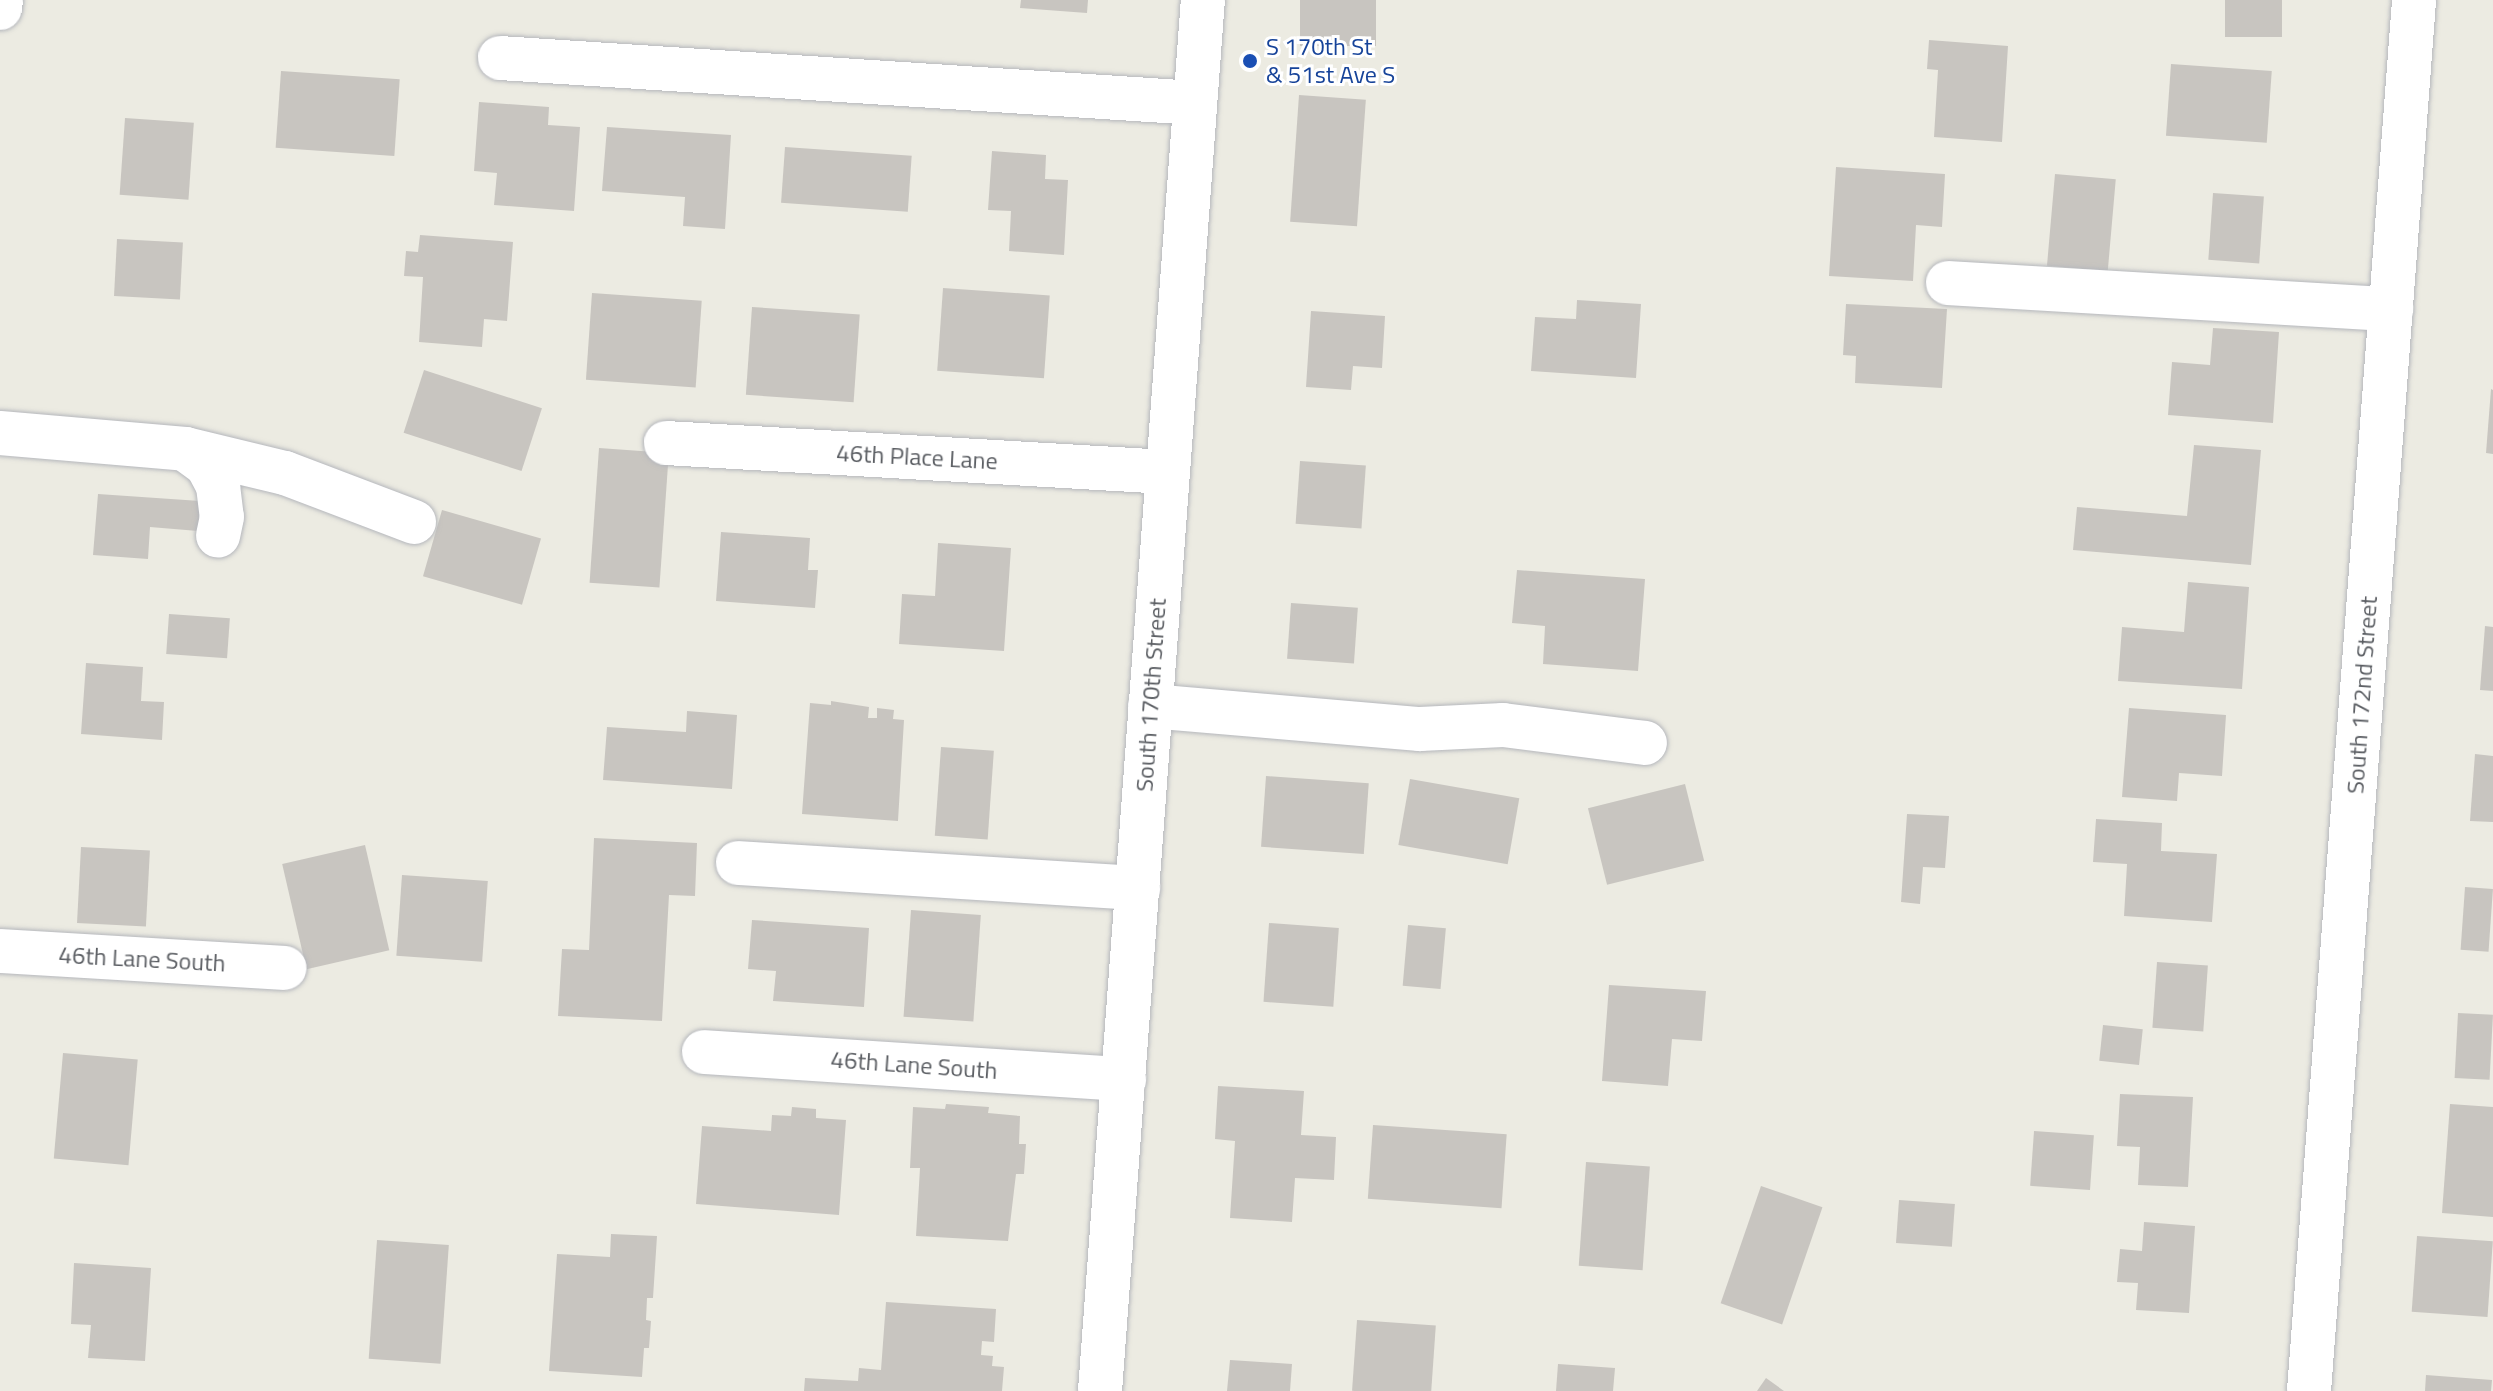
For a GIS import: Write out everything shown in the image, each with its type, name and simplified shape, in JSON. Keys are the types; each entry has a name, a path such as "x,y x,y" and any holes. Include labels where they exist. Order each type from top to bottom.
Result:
{"street":[{"path":"0,8 1,0"},
{"name":"South 170th Street","path":"1100,1391 1203,0"},
{"name":"South 172nd Street","path":"2309,1391 2414,0"},
{"path":"500,58 1195,103"},
{"path":"1948,283 2391,309"},
{"path":"0,433 185,449 285,473 414,522"},
{"name":"46th Place Lane","path":"666,443 1167,472"},
{"path":"185,449 207,465 218,486 222,517 218,536"},
{"path":"1150,706 1420,729 1503,725 1645,743"},
{"path":"738,863 1138,888"},
{"name":"46th Lane South","path":"0,951 284,968"},
{"name":"46th Lane South","path":"704,1052 1124,1079"}],"building":[{"path":"1021,0 1088,0 1087,13 1020,8"},
{"path":"1300,0 1376,0 1376,46 1300,46"},
{"path":"2225,0 2282,0 2282,37 2225,37"},
{"path":"1929,40 2008,46 2002,142 1934,137 1938,70 1927,69"},
{"path":"2171,64 2272,71 2267,143 2166,136"},
{"path":"281,71 400,79 394,156 276,148"},
{"path":"1299,95 1366,100 1357,226 1290,222"},
{"path":"479,102 549,107 548,125 580,127 574,211 494,205 497,173 474,171"},
{"path":"125,118 194,123 188,200 120,195"},
{"path":"607,127 731,135 725,229 683,226 685,197 602,191"},
{"path":"785,147 912,156 908,212 781,203"},
{"path":"992,151 1046,155 1045,179 1068,180 1064,255 1009,251 1011,211 988,210"},
{"path":"1836,167 1945,174 1942,227 1916,225 1913,281 1829,276"},
{"path":"2055,174 2116,179 2108,271 2047,266"},
{"path":"2213,193 2264,197 2259,263 2208,260"},
{"path":"420,235 513,242 507,321 484,319 482,347 419,342 423,277 404,276 406,251 418,252"},
{"path":"117,239 183,242 180,299 114,296"},
{"path":"943,288 1050,295 1044,378 937,371"},
{"path":"592,293 702,301 696,387 586,380"},
{"path":"1577,300 1641,304 1636,378 1531,371 1535,317 1576,319"},
{"path":"1846,304 1947,309 1942,388 1855,383 1856,356 1843,355"},
{"path":"752,307 860,315 854,402 746,395"},
{"path":"1311,311 1385,316 1382,368 1353,366 1351,390 1306,387"},
{"path":"2213,328 2279,332 2273,423 2168,415 2172,362 2210,365"},
{"path":"424,370 542,408 522,471 404,433"},
{"path":"2493,390 2493,454 2486,453"},
{"path":"2194,445 2261,450 2251,565 2073,550 2077,507 2187,516"},
{"path":"599,448 669,453 659,588 590,583"},
{"path":"1300,461 1366,466 1361,528 1296,524"},
{"path":"98,494 200,501 198,531 150,527 148,559 93,555"},
{"path":"442,510 541,538 522,605 423,576"},
{"path":"721,532 810,538 808,570 818,570 815,608 716,601"},
{"path":"938,543 1011,548 1004,651 899,644 902,594 935,596"},
{"path":"1517,570 1645,579 1638,671 1543,664 1545,626 1512,623"},
{"path":"2188,582 2249,587 2242,689 2118,681 2122,627 2184,632"},
{"path":"1291,603 1358,608 1354,664 1287,659"},
{"path":"169,614 230,618 227,658 166,654"},
{"path":"2485,626 2493,627 2493,691 2480,690"},
{"path":"86,663 143,667 141,701 164,702 162,740 81,734"},
{"path":"831,701 869,707 868,718 877,718 877,708 894,710 893,719 904,720 898,821 802,814 810,703 831,705"},
{"path":"2129,708 2226,715 2222,776 2179,773 2177,801 2122,797"},
{"path":"687,711 737,715 732,789 603,780 607,727 686,732"},
{"path":"941,747 994,751 988,839 935,836"},
{"path":"2475,754 2493,756 2493,822 2470,821"},
{"path":"1266,776 1369,783 1364,854 1261,847"},
{"path":"1410,779 1519,798 1508,864 1398,845"},
{"path":"1685,784 1704,861 1607,885 1588,808"},
{"path":"1907,814 1949,816 1945,868 1923,867 1920,904 1901,902"},
{"path":"2096,819 2162,823 2161,851 2217,854 2212,922 2124,916 2127,864 2093,862"},
{"path":"594,838 697,843 695,896 669,895 662,1021 558,1016 562,949 589,950"},
{"path":"365,845 389,950 306,969 282,864"},
{"path":"81,847 150,851 146,927 77,923"},
{"path":"402,875 488,881 482,962 396,956"},
{"path":"2465,887 2493,889 2489,952 2461,950"},
{"path":"911,910 981,915 973,1022 904,1017"},
{"path":"752,920 869,928 864,1007 773,1001 776,971 748,969"},
{"path":"1269,923 1339,928 1333,1007 1263,1002"},
{"path":"1408,925 1446,928 1441,989 1403,986"},
{"path":"2157,962 2208,966 2203,1031 2152,1028"},
{"path":"1609,985 1706,991 1702,1041 1672,1039 1668,1086 1602,1081"},
{"path":"2458,1013 2493,1015 2490,1080 2455,1078"},
{"path":"2103,1025 2143,1029 2139,1065 2099,1061"},
{"path":"63,1053 138,1060 128,1165 54,1159"},
{"path":"1218,1086 1304,1091 1301,1135 1336,1137 1334,1180 1295,1178 1292,1222 1230,1218 1235,1141 1215,1139"},
{"path":"2120,1094 2193,1097 2188,1187 2138,1185 2140,1147 2117,1146"},
{"path":"946,1104 989,1107 988,1113 1020,1116 1019,1144 1026,1144 1024,1174 1016,1174 1008,1241 916,1236 920,1168 910,1168 913,1107 945,1109"},
{"path":"2450,1104 2493,1107 2493,1217 2442,1213"},
{"path":"792,1107 816,1109 816,1118 846,1120 839,1215 696,1204 702,1126 771,1131 772,1115 791,1116"},
{"path":"1373,1125 1507,1134 1502,1208 1368,1199"},
{"path":"2034,1131 2094,1135 2090,1190 2030,1186"},
{"path":"1586,1162 1650,1166 1643,1270 1579,1266"},
{"path":"1761,1186 1822,1207 1782,1324 1721,1303"},
{"path":"1899,1200 1955,1204 1952,1247 1896,1243"},
{"path":"2144,1222 2195,1226 2189,1313 2136,1310 2138,1283 2117,1282 2120,1249 2142,1251"},
{"path":"611,1234 657,1236 653,1298 647,1298 646,1320 651,1321 649,1348 644,1348 642,1377 549,1371 557,1254 610,1257"},
{"path":"2417,1236 2493,1241 2488,1317 2412,1312"},
{"path":"377,1240 449,1245 441,1364 369,1359"},
{"path":"74,1263 151,1268 145,1361 88,1358 91,1325 71,1324"},
{"path":"886,1302 996,1309 994,1342 982,1341 981,1355 993,1356 992,1366 1004,1367 1002,1391 804,1391 805,1378 858,1381 859,1368 881,1370"},
{"path":"1357,1320 1436,1326 1431,1391 1352,1391"},
{"path":"1230,1360 1292,1364 1290,1391 1227,1391"},
{"path":"1558,1364 1615,1368 1613,1391 1556,1391"},
{"path":"2426,1375 2492,1380 2491,1391 2425,1391"},
{"path":"1766,1378 1784,1391 1757,1391"}],"place":[{"name":"S 170th St & 51st Ave S","path":"1250,61"}]}
